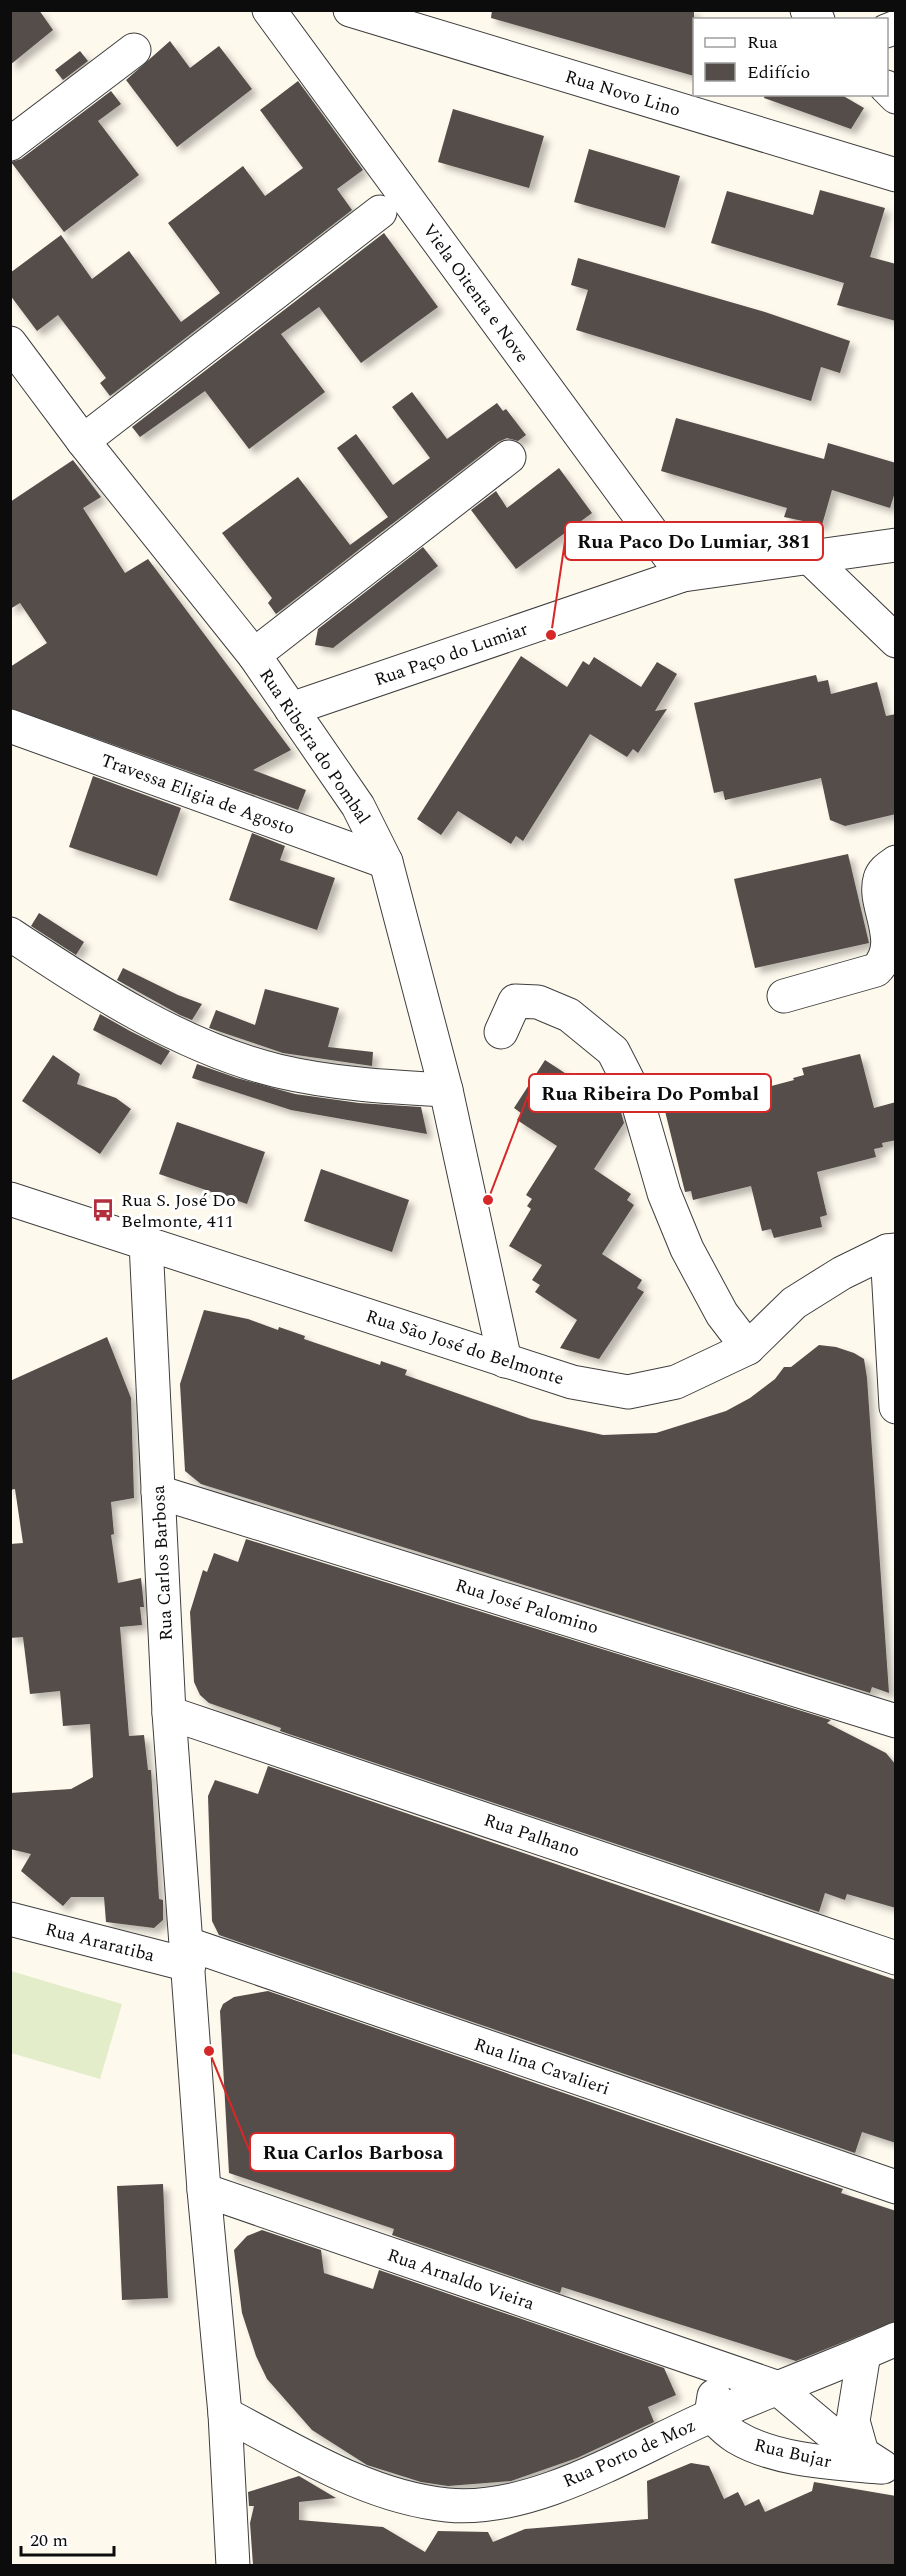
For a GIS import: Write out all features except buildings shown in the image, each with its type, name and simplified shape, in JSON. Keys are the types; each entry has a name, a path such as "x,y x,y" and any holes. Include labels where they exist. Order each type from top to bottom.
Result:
{"street":[{"name":"Viela Oitenta e Nove","path":"269,10 683,575"},
{"name":"Rua Novo Lino","path":"350,10 896,175"},
{"path":"10,144 134,50"},
{"path":"83,441 380,212"},
{"name":"Rua Ribeira do Pombal","path":"10,343 83,441 254,655 358,806 386,862 446,1090 505,1361"},
{"path":"254,655 509,457"},
{"name":"Rua Paço do Lumiar","path":"291,709 683,575 896,545"},
{"path":"810,558 896,641"},
{"name":"Travessa Eligia de Agosto","path":"10,726 386,862"},
{"path":"783,996 876,970 885,961 886,919 879,881 884,872 896,862"},
{"path":"10,934 91,988 194,1042 235,1057 278,1071 361,1085 446,1090"},
{"path":"501,1032 515,1001 538,1002 569,1015 613,1051 636,1096 664,1193 687,1249 722,1314 748,1348"},
{"name":"Rua São José do Belmonte","path":"10,1199 572,1382 628,1392 676,1382 748,1348 794,1303 842,1273 891,1250"},
{"name":"Rua Carlos Barbosa","path":"146,1243 169,1713 204,2190 225,2414 234,2565"},
{"path":"891,1250 896,1407"},
{"name":"Rua José Palomino","path":"158,1492 896,1721"},
{"name":"Rua Palhano","path":"169,1713 896,1958"},
{"name":"Rua Araratiba","path":"10,1919 188,1954"},
{"name":"Rua lina Cavalieri","path":"188,1954 896,2187"},
{"name":"Rua Arnaldo Vieira","path":"204,2190 776,2387"},
{"name":"Rua Porto de Moz","path":"225,2414 340,2473 391,2493 447,2505 489,2505 570,2482 711,2415 896,2339"},
{"name":"Rua Bujar","path":"864,2353 853,2421 880,2463"},
{"path":"711,2415 718,2368"},
{"name":"Rua Bujar","path":"776,2387 808,2415 880,2463"},
{"name":"Rua Bujar","path":"711,2415 734,2436 777,2453 836,2463 880,2463"},
{"path":"777,2453 789,2443 808,2415"}],"green space":[{"path":"11,1971 122,2004 100,2079 11,2053"}],"place":[{"name":"Rua Paco Do Lumiar, 381","path":"551,635"},
{"name":"Rua Ribeira Do Pombal","path":"488,1200"},
{"name":"Rua S. José Do Belmonte, 411","path":"103,1210"},
{"name":"Rua Carlos Barbosa","path":"209,2051"}]}
